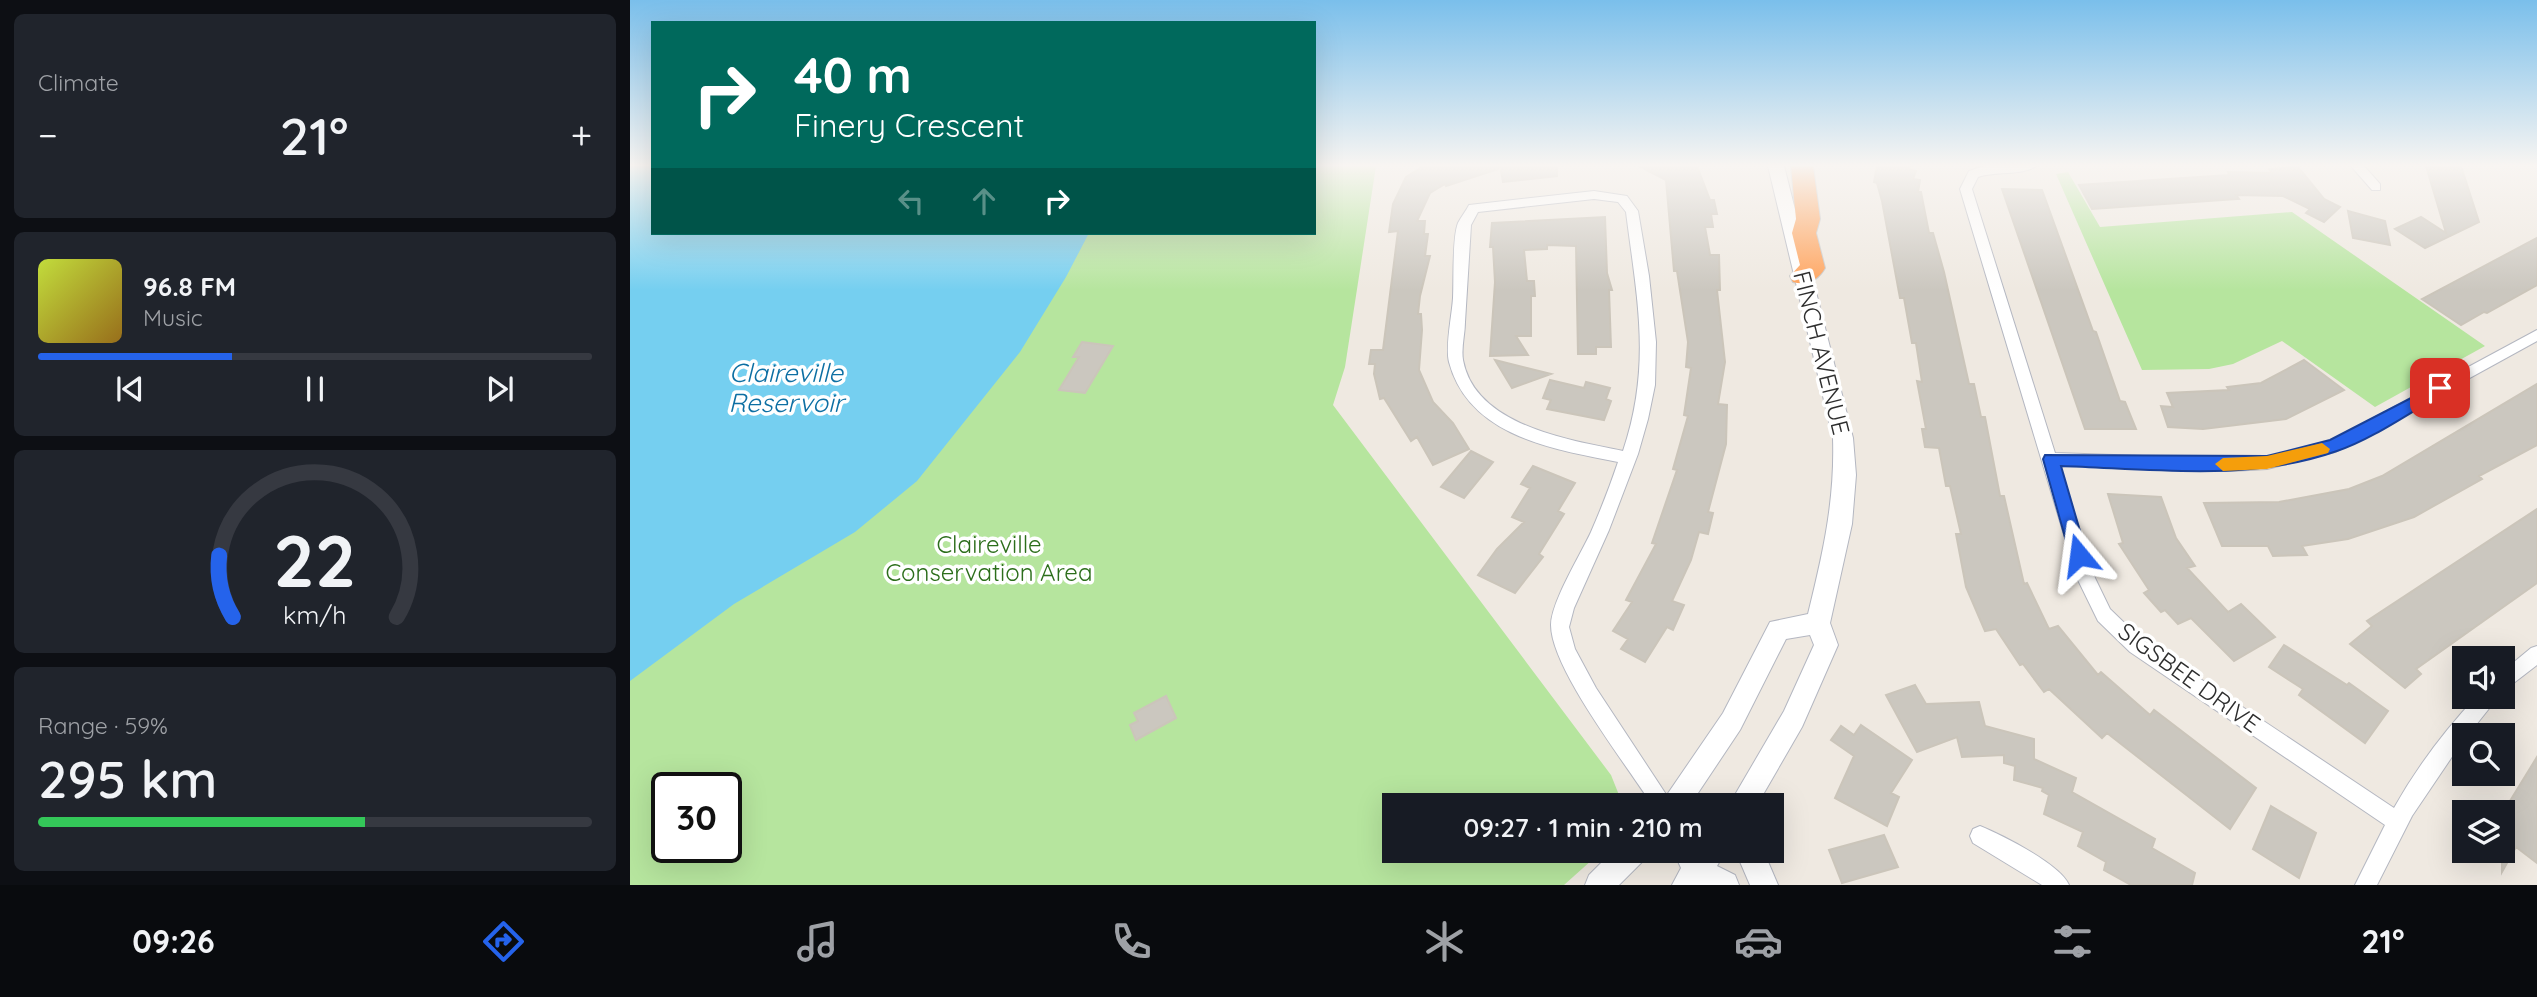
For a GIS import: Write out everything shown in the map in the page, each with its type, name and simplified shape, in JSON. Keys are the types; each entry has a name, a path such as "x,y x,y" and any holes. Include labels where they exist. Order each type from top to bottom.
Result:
{"highway":[{"path":"1802,276 1813,268 1804,233 1808,219 1807,207"}],"main road":[{"name":"FINCH AVENUE","path":"1749,793 1793,719 1826,645 1818,623 1841,524 1844,453 1837,402 1786,207"},
{"path":"1681,793 1733,720 1778,630 1818,623"},
{"path":"1760,793 1794,731 1793,719"},
{"path":"1599,885 1621,863"},
{"path":"1755,863 1764,885"},
{"path":"1697,869 1725,885"}],"street":[{"path":"1477,207 1464,225 1456,360 1462,379 1498,421 1527,436 1627,458"},
{"path":"1629,207 1632,211 1645,308 1648,384 1627,458 1603,525 1559,623 1566,648 1591,695 1655,793"},
{"name":"SIGSBEE DRIVE","path":"1972,207 2086,578 2104,615 2136,646 2396,821"},
{"path":"2051,459 2231,465 2267,463 2335,446 2537,334"},
{"path":"2515,673 2537,654"},
{"path":"2366,885 2396,821 2420,781 2479,709"},
{"path":"1980,836 2041,871 2058,885"}],"green space":[{"name":"Claireville Conservation Area","path":"630,207 651,207 651,235 1316,235 1316,207 1370,207 1345,367 1333,405 1611,775 1618,793 1382,793 1382,863 1589,863 1564,885 630,885"},
{"path":"2071,207 2089,207 2100,227 2292,212 2485,346 2375,407 2282,341 2233,364 2209,369 2142,370"}],"water":[{"name":"Claireville Reservoir","path":"630,207 651,207 651,235 1088,235 1066,277 1020,352 917,481 855,532 734,604 630,681"}],"building":[{"path":"1393,207 1423,207 1417,221 1425,221 1424,234 1428,234 1425,256 1430,256 1418,314 1421,314 1422,330 1419,370 1433,402 1453,423 1469,449 1433,465 1417,437 1411,441 1384,398 1380,399 1374,374 1375,364 1369,364 1371,350 1383,350 1398,231 1389,232"},
{"path":"1668,207 1716,207 1717,214 1711,214 1713,227 1705,227 1710,255 1719,255 1720,290 1717,290 1725,362 1718,404 1727,405 1726,444 1708,512 1713,513 1708,534 1699,532 1691,560 1672,601 1684,605 1673,630 1667,627 1645,662 1621,649 1628,639 1613,631 1632,602 1626,600 1656,544 1652,543 1677,470 1673,469 1688,416 1684,415 1691,368 1686,367 1688,342 1677,271 1674,271"},
{"path":"1883,207 1924,207 1929,233 1933,233 1944,272 1969,384 1974,384 1981,417 1985,417 2000,496 2004,496 2024,584 2027,583 2049,629 2058,626 2098,675 2101,672 2150,715 2154,710 2256,788 2230,829 2107,733 2102,738 2049,689 2044,692 2023,664 2020,665 1996,629 1985,631 1966,587 1956,534 1961,534 1950,486 1946,486 1939,448 1925,447 1922,429 1926,429 1917,381 1922,382 1916,343 1912,343 1904,298 1900,298"},
{"path":"2008,207 2048,207 2120,401 2125,402 2136,429 2085,429"},
{"path":"2306,207 2340,207 2324,222 2306,213 2310,209"},
{"path":"2438,207 2474,207 2479,222 2425,248 2395,229 2421,217 2446,233"},
{"path":"2348,211 2385,221 2390,245 2353,238"},
{"path":"1605,217 1607,273 1612,290 1609,290 1611,347 1596,347 1596,354 1578,354 1576,246 1547,245 1547,249 1524,250 1527,281 1534,281 1535,296 1531,296 1531,336 1516,336 1528,355 1490,356 1495,282 1493,247 1490,247 1492,223"},
{"path":"2537,238 2537,285 2487,313 2484,312 2461,325 2422,299"},
{"path":"1082,342 1113,346 1085,393 1059,390 1079,357 1073,357"},
{"path":"1495,360 1551,374 1512,388"},
{"path":"2304,360 2344,390 2286,419 2203,429 2168,427 2161,406 2173,407 2167,393 2229,390 2227,387 2261,383"},
{"path":"1550,380 1584,388 1586,382 1610,388 1606,399 1611,401 1604,420 1547,409 1551,400 1543,398"},
{"path":"2537,384 2537,445 2479,476 2482,479 2414,517 2348,539 2302,546 2307,555 2273,556 2268,546 2222,546 2204,503 2279,502 2349,489 2382,476"},
{"path":"1471,451 1493,462 1464,498 1441,487"},
{"path":"1533,466 1575,483 1558,511 1564,514 1539,554 1543,557 1515,593 1478,575 1497,549 1524,522 1512,517 1530,488 1521,484"},
{"path":"2108,494 2161,497 2176,538 2195,566 2187,568 2228,612 2241,604 2275,637 2234,661 2191,618 2178,624 2165,610 2161,612 2144,593 2149,590 2119,544 2123,543"},
{"path":"2537,509 2537,583 2416,669 2421,674 2405,688 2350,644 2372,626 2367,621"},
{"path":"2284,645 2347,685 2349,683 2388,711 2365,743 2299,695 2303,689 2269,667"},
{"path":"1915,685 1926,704 1979,702 1985,726 2034,739 2034,759 2076,778 2072,792 2155,839 2152,848 2195,873 2192,885 2131,885 2104,870 2106,862 2078,846 2083,832 2044,814 2049,795 2042,791 2043,788 2014,780 2015,766 2004,763 2004,755 1962,757 1957,737 1917,752 1886,695"},
{"path":"1166,696 1176,718 1136,740 1130,725 1138,721 1134,713"},
{"path":"1861,725 1912,760 1891,793 1899,797 1887,826 1835,798 1854,756 1831,740 1841,726 1854,735"},
{"path":"2537,757 2537,863 2515,849 2515,800 2511,800"},
{"path":"2271,806 2316,833 2299,878 2253,849"},
{"path":"1884,835 1898,867 1842,883 1829,850"}],"slow traffic":[{"path":"2223,464 2267,463 2322,449"}],"route":[{"path":"2079,555 2051,459 2231,465 2267,463 2335,446 2440,388"}]}
